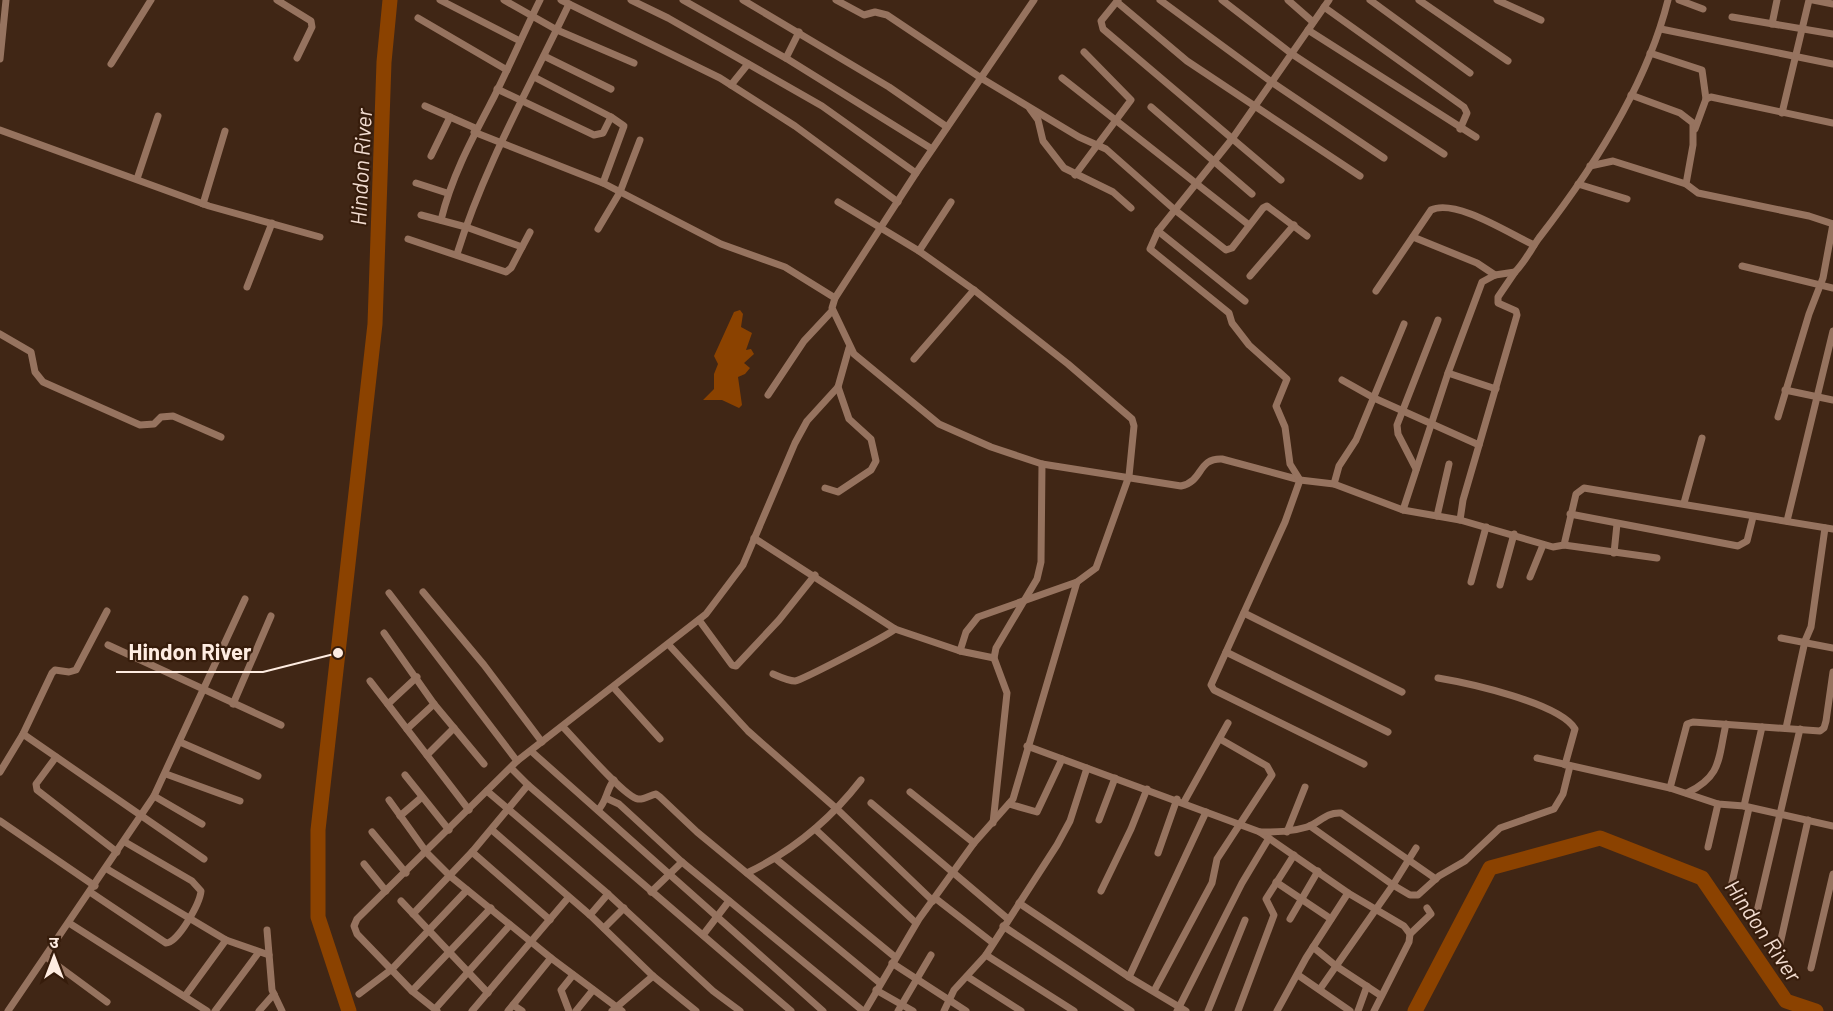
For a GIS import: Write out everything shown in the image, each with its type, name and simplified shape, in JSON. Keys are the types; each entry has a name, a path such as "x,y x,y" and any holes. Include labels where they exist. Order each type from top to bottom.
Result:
{"street":[{"path":"0,59 2,9 6,0"},
{"path":"111,64 151,0"},
{"path":"277,0 311,21 312,27 297,58"},
{"path":"440,0 520,41"},
{"path":"504,0 557,30 634,63"},
{"path":"441,220 447,193 475,130 540,0"},
{"path":"561,0 682,58 731,85 795,126 898,202"},
{"path":"631,0 668,18 822,106 916,173"},
{"path":"683,0 786,58 932,149"},
{"path":"743,0 889,87 947,127"},
{"path":"836,0 864,15 875,12 887,15 981,78 1114,154 1175,210 1226,250 1232,248 1249,225 1268,206 1307,236"},
{"path":"1034,0 879,227 834,298 832,311 849,348 939,424 991,447 1042,464 1181,486 1196,479 1204,464 1212,458 1300,480 1334,484 1403,510 1460,520 1514,534 1543,545 1564,545 1657,558"},
{"path":"1160,0 1273,83 1384,158"},
{"path":"1222,0 1292,54 1444,154"},
{"path":"1288,0 1313,22"},
{"path":"1300,480 1290,464 1285,427 1276,406 1287,383 1285,374 1249,345 1232,323 1229,313 1152,253 1150,245 1158,231 1215,162 1273,83 1329,0"},
{"path":"1370,0 1470,73"},
{"path":"1419,0 1509,61"},
{"path":"1497,0 1542,20"},
{"path":"1460,520 1463,500 1517,313 1498,303 1498,297 1590,166 1631,95 1661,29 1668,0"},
{"path":"1679,0 1703,9"},
{"path":"1772,24 1778,0"},
{"path":"1782,113 1811,0 1833,4"},
{"path":"1281,180 1103,29 1101,21 1117,1 1187,61 1360,176"},
{"path":"458,254 466,227 502,143 569,4"},
{"path":"1324,7 1464,107 1467,113 1460,129"},
{"path":"1732,17 1802,31 1833,34"},
{"path":"418,18 507,70"},
{"path":"1661,29 1833,64"},
{"path":"1308,30 1460,129 1476,137"},
{"path":"786,58 799,32"},
{"path":"1076,175 1130,104 1131,97 1084,52"},
{"path":"1650,53 1702,70 1706,99 1695,129 1686,184"},
{"path":"544,56 610,89"},
{"path":"731,85 748,64"},
{"path":"534,77 624,126 603,183"},
{"path":"1062,78 1249,225"},
{"path":"497,89 598,136 603,133 611,117"},
{"path":"1631,95 1680,113 1693,123 1695,129"},
{"path":"1706,99 1715,98 1833,123"},
{"path":"425,106 502,143 603,183 721,244 785,267 834,298"},
{"path":"1029,107 1038,120 1043,141 1060,163 1076,175 1113,192 1131,208"},
{"path":"1151,107 1252,194"},
{"path":"137,179 158,116"},
{"path":"431,156 450,117"},
{"path":"0,130 203,204 320,237"},
{"path":"203,204 225,131"},
{"path":"598,229 620,192 640,140"},
{"path":"1590,166 1613,161 1686,184 1698,193 1809,216 1833,224 1821,285 1778,417"},
{"path":"416,183 447,193"},
{"path":"1578,184 1627,199"},
{"path":"838,202 919,251 974,290 1128,413 1134,426 1129,476 1096,568 1077,582 978,617 966,632 960,651"},
{"path":"919,251 951,202"},
{"path":"1376,291 1431,210 1440,207 1466,212 1534,245"},
{"path":"421,215 466,227 522,247"},
{"path":"247,287 272,223"},
{"path":"1250,276 1294,225"},
{"path":"1158,231 1245,301"},
{"path":"408,239 506,272 511,268 530,232"},
{"path":"1413,237 1477,263 1495,275"},
{"path":"1742,266 1833,288"},
{"path":"1403,510 1430,425 1482,282 1495,275 1515,272"},
{"path":"914,359 974,290"},
{"path":"768,395 804,341 832,311"},
{"path":"1416,469 1398,434 1401,411 1437,320"},
{"path":"1334,484 1339,466 1356,440 1404,324"},
{"path":"1787,521 1833,331"},
{"path":"0,334 30,352 35,372 43,382 140,424 154,424 161,417 173,416 221,437"},
{"path":"510,925 466,972 436,1010 412,991 357,933 354,926 362,913 427,853 517,761 699,620 736,576 795,443 807,422 838,387 849,348"},
{"path":"1448,374 1496,389"},
{"path":"1342,380 1430,425 1479,446"},
{"path":"825,488 838,492 871,470 876,461 871,439 849,419 838,387"},
{"path":"1785,390 1833,400"},
{"path":"1684,503 1702,438"},
{"path":"993,823 1007,693 994,658 999,641 1037,579 1041,562 1042,464"},
{"path":"1437,516 1449,464"},
{"path":"1300,480 1286,522 1210,685 1214,690 1364,764"},
{"path":"1564,545 1576,494 1582,488 1684,503 1829,529 1811,627 1805,641 1786,728"},
{"path":"1570,514 1738,546 1743,546 1747,541 1753,517"},
{"path":"1614,553 1617,524"},
{"path":"1471,582 1486,527"},
{"path":"1500,585 1514,534"},
{"path":"754,538 815,575 895,629 960,651 994,658"},
{"path":"1530,577 1543,545"},
{"path":"699,620 732,665 736,666 779,620 815,575"},
{"path":"606,798 619,804 682,862 864,1011 916,923 974,843 1010,804 1018,784 1027,746 1077,582"},
{"path":"423,592 484,665 542,742"},
{"path":"389,593 517,761"},
{"path":"8,1011 125,843 154,796 245,599"},
{"path":"0,772 22,734 52,673 55,670 69,672 76,669 107,611"},
{"path":"1244,613 1402,692"},
{"path":"233,704 271,616"},
{"path":"773,674 789,680 801,679 884,638 895,629"},
{"path":"384,633 434,704 484,764"},
{"path":"1781,638 1833,648"},
{"path":"108,645 203,691 281,725"},
{"path":"669,645 748,731 838,810 934,900 993,943"},
{"path":"1226,652 1388,732"},
{"path":"1670,788 1687,724 1693,722 1820,731 1824,728 1833,672"},
{"path":"388,704 417,677"},
{"path":"1310,826 1394,885 1414,895 1465,861 1500,828 1554,809 1563,794 1575,729 1568,721 1515,696 1438,678"},
{"path":"370,681 469,810"},
{"path":"614,688 660,739"},
{"path":"407,729 434,704"},
{"path":"1158,853 1180,801 1221,739 1228,723"},
{"path":"1687,793 1703,785 1714,772 1726,724"},
{"path":"563,727 614,780 635,798 640,800 656,794 660,797 747,873 880,983"},
{"path":"1731,887 1762,727"},
{"path":"428,755 454,728"},
{"path":"1755,920 1800,729"},
{"path":"22,734 143,815 204,860"},
{"path":"1154,991 1212,883 1217,859 1271,778 1271,772 1221,739"},
{"path":"180,742 258,776"},
{"path":"1027,746 1260,832 1348,893 1404,926 1410,933"},
{"path":"531,752 823,1011"},
{"path":"56,757 36,784 37,790 117,852"},
{"path":"1537,758 1670,788 1718,804 1746,807 1833,826"},
{"path":"1010,804 1037,812 1062,759"},
{"path":"511,768 651,892 791,1011"},
{"path":"944,1011 949,1000 986,955 1064,833 1086,768"},
{"path":"166,774 240,801"},
{"path":"405,775 448,830"},
{"path":"1099,820 1115,778"},
{"path":"598,810 606,798 607,788 614,780"},
{"path":"747,873 776,859 815,829 838,810 861,780"},
{"path":"413,914 492,830 528,785"},
{"path":"1287,832 1305,787"},
{"path":"1101,891 1147,789"},
{"path":"487,791 624,908 713,991 740,1011"},
{"path":"910,792 974,843"},
{"path":"154,796 202,824"},
{"path":"400,816 422,797"},
{"path":"389,800 427,853 450,876 617,1010 653,976"},
{"path":"872,803 1008,919"},
{"path":"1708,847 1718,804"},
{"path":"1129,977 1206,812"},
{"path":"1260,832 1287,832 1310,826 1326,815 1341,813 1411,859 1421,870 1436,879"},
{"path":"1780,944 1808,820"},
{"path":"0,821 166,943 176,939 201,897 198,886 125,843"},
{"path":"815,829 916,923"},
{"path":"492,830 590,915 653,976 693,1010"},
{"path":"372,832 406,873"},
{"path":"1178,1009 1242,883 1269,838"},
{"path":"1320,989 1375,908 1394,885 1416,848"},
{"path":"472,852 550,920"},
{"path":"1238,1011 1274,915 1265,901 1294,855"},
{"path":"776,859 916,980 966,1011"},
{"path":"651,892 682,862"},
{"path":"364,864 386,891"},
{"path":"107,869 226,940 269,955"},
{"path":"1290,919 1318,871"},
{"path":"1811,968 1833,874"},
{"path":"1276,882 1331,919"},
{"path":"359,994 392,969 467,890"},
{"path":"1276,1011 1348,893"},
{"path":"590,915 608,894"},
{"path":"472,1011 568,898"},
{"path":"401,901 488,993"},
{"path":"703,935 729,901"},
{"path":"1019,903 1178,1009 1186,1011"},
{"path":"412,991 491,908"},
{"path":"604,928 624,908"},
{"path":"1374,1011 1380,995 1409,942 1410,933 1431,914 1426,908"},
{"path":"1208,1011 1245,920"},
{"path":"69,923 207,1011"},
{"path":"1003,926 1131,1011"},
{"path":"267,930 274,994 282,1011"},
{"path":"185,996 226,940"},
{"path":"1313,947 1336,966 1380,995"},
{"path":"215,1011 259,952"},
{"path":"900,1007 931,955"},
{"path":"986,955 1074,1011"},
{"path":"46,957 107,1002"},
{"path":"522,1011 510,1008 551,958"},
{"path":"569,1011 561,990 573,975"},
{"path":"1298,975 1350,1011"},
{"path":"968,977 1021,1011"},
{"path":"1358,1011 1367,986"},
{"path":"576,1011 593,990"},
{"path":"876,990 900,1007 914,1011"},
{"path":"259,1011 274,994"}],"shaded area":[{"path":"740,310 743,314 741,327 752,333 746,350 751,349 754,354 744,363 750,368 738,377 742,405 739,408 722,400 703,400 714,389 714,374 718,364 714,356 734,312"}],"waterway":[{"name":"Hindon River","path":"349,1011 318,917 318,830 375,324 384,62 390,0"},
{"name":"Hindon River","path":"1415,1011 1490,868 1600,838 1702,878 1786,1001 1816,1011"}],"place":[{"name":"Hindon River","path":"338,653"}]}
